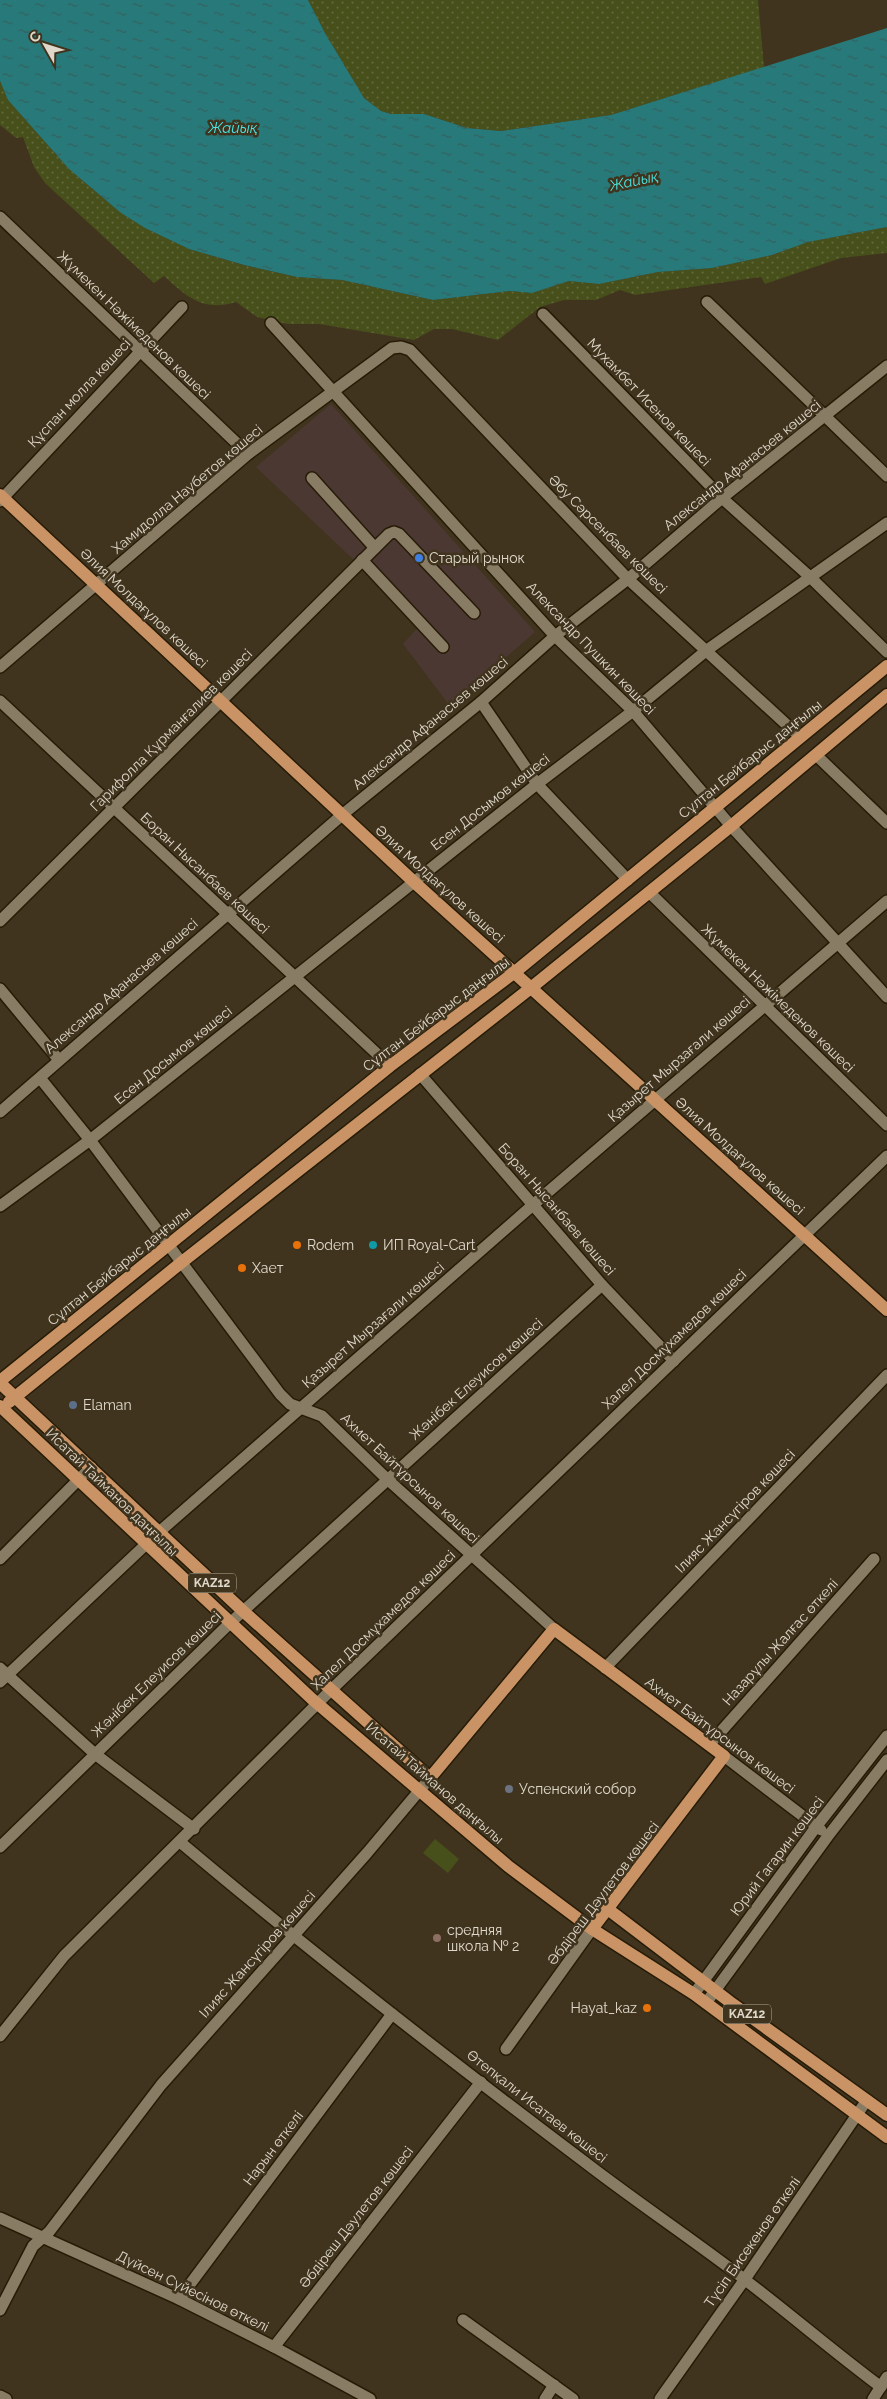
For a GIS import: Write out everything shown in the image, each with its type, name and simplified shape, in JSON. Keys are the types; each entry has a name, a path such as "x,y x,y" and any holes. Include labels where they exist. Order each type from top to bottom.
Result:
{"main road":[{"name":"Әлия Молдағұлов көшесі","path":"1,498 96,584 414,882 887,1310"},
{"name":"Сұлтан Бейбарыс даңғылы","path":"0,1382 390,1066 515,972 887,666"},
{"path":"1,1408 182,1262 532,988 732,826 887,695"},
{"path":"282,1154 291,1160 296,1172"},
{"name":"Исатай Тайманов даңғылы","path":"0,1382 158,1533 430,1778"},
{"name":"Исатай Тайманов даңғылы","path":"1,1408 146,1545 318,1703 508,1866 592,1930 694,1994 887,2137"},
{"name":"Ахмет Байтұрсынов көшесі","path":"554,1629 724,1756"},
{"name":"Ілияс Жансүгіров көшесі","path":"430,1778 554,1629"},
{"name":"Әбдіреш Дәулетов көшесі","path":"592,1930 724,1756"},
{"name":"KAZ12","path":"609,1910 887,2115"}],"street":[{"name":"Жұмекен Нәжімеденов көшесі","path":"0,217 248,454"},
{"path":"707,302 887,476"},
{"name":"Құспан молла көшесі","path":"1,498 139,350 182,307"},
{"name":"Мухамбет Исенов көшесі","path":"543,314 722,498 809,576 887,652"},
{"name":"Александр Пушкин көшесі","path":"271,323 555,636 633,711 716,805 732,826 887,997"},
{"name":"Хамидолла Наубетов көшесі","path":"0,667 248,454 392,348 401,347"},
{"name":"Әбу Сәрсенбаев көшесі","path":"401,347 410,350 628,579 800,737"},
{"name":"Александр Афанасьев көшесі","path":"0,1112 342,815 481,702 555,636 628,579 722,498 887,366"},
{"path":"312,478 375,548"},
{"name":"Есен Досымов көшесі","path":"0,1206 90,1140 537,784 633,711 707,650 809,576 887,523"},
{"name":"Гарифолла Құрманғалиев көшесі","path":"0,921 389,534 394,532 399,534 474,613"},
{"path":"362,560 443,646"},
{"name":"Боран Нысанбаев көшесі","path":"0,701 390,1066"},
{"path":"481,702 537,784 628,880"},
{"path":"816,756 887,823"},
{"name":"Жұмекен Нәжімеденов көшесі","path":"649,892 887,1125"},
{"name":"Қазырет Мырзағали көшесі","path":"2,1675 158,1533 534,1204 887,901"},
{"path":"0,989 59,1060"},
{"name":"Боран Нысанбаев көшесі","path":"420,1074 602,1285 674,1361"},
{"name":"Ахмет Байтұрсынов көшесі","path":"40,1078 90,1140 280,1394 290,1404 322,1416 387,1479 554,1629"},
{"name":"Халел Досмұхамедов көшесі","path":"0,2036 64,1956 194,1829 331,1690 887,1156"},
{"name":"Жәнібек Елеуисов көшесі","path":"0,1847 230,1623 602,1285"},
{"name":"Ілияс Жансүгіров көшесі","path":"605,1668 887,1375"},
{"path":"0,1559 91,1467"},
{"name":"Назарұлы Жалғас өткелі","path":"709,1745 874,1559"},
{"path":"2,1675 96,1754 194,1829"},
{"name":"Юрий Гагарин көшесі","path":"694,1994 816,1827 887,1736"},
{"name":"Ахмет Байтұрсынов көшесі","path":"724,1756 828,1836"},
{"name":"Юрий Гагарин көшесі","path":"706,2003 828,1836 887,1760"},
{"name":"Ілияс Жансүгіров көшесі","path":"0,2310 33,2246 50,2232 161,2085 367,1853 430,1778"},
{"name":"Өтепқали Исатаев көшесі","path":"180,1842 292,1936 585,2163 745,2280 823,2344 884,2382"},
{"name":"Әбдіреш Дәулетов көшесі","path":"506,2049 592,1930"},
{"name":"Нарын өткелі","path":"179,2300 392,2014"},
{"name":"Әбдіреш Дәулетов көшесі","path":"274,2347 481,2082"},
{"name":"Түсіп Бисекенов өткелі","path":"660,2399 745,2280 867,2100"},
{"name":"Дүйсен Сүйесінов өткелі","path":"0,2218 179,2300 274,2347 370,2399"},
{"path":"463,2320 573,2399"},
{"path":"873,2399 884,2382"},
{"path":"545,2399 554,2385"},
{"path":"0,2396 6,2399"}],"shaded area":[{"name":"Старый рынок","path":"331,404 535,632 450,706 403,644 422,623 366,555 355,561 256,467"}],"green space":[{"path":"308,0 758,0 764,67 611,115 501,131 467,128 424,114 391,114 381,111 364,98 325,33"},
{"path":"0,81 8,100 69,169 121,213 145,228 189,249 243,265 297,277 342,280 433,300 511,291 532,293 569,281 599,284 658,272 712,268 772,255 807,242 887,227 887,253 841,258 765,284 761,277 635,295 620,290 596,300 564,300 540,307 498,340 452,329 434,329 414,340 319,324 288,324 257,317 236,302 214,305 196,301 164,276 154,283 45,183 34,167 23,137 16,138 0,125"},
{"path":"435,1839 459,1859 448,1873 423,1853"}],"water":[{"name":"Жайық","path":"0,0 308,0 325,33 364,98 381,111 391,114 424,114 467,128 501,131 611,115 887,28 887,227 808,242 772,255 712,268 658,272 599,284 569,281 532,293 511,291 433,300 342,280 297,277 244,265 189,249 145,228 121,213 69,169 8,100 0,81"}],"place":[{"name":"Старый рынок","path":"419,558"},
{"name":"Rodem","path":"297,1245"},
{"name":"ИП Royal-Cart","path":"373,1245"},
{"name":"Хает","path":"242,1268"},
{"name":"Elaman","path":"73,1405"},
{"name":"Успенский собор","path":"509,1789"},
{"name":"cредняя школа № 2","path":"437,1938"},
{"name":"Hayat_kaz","path":"647,2008"}]}
